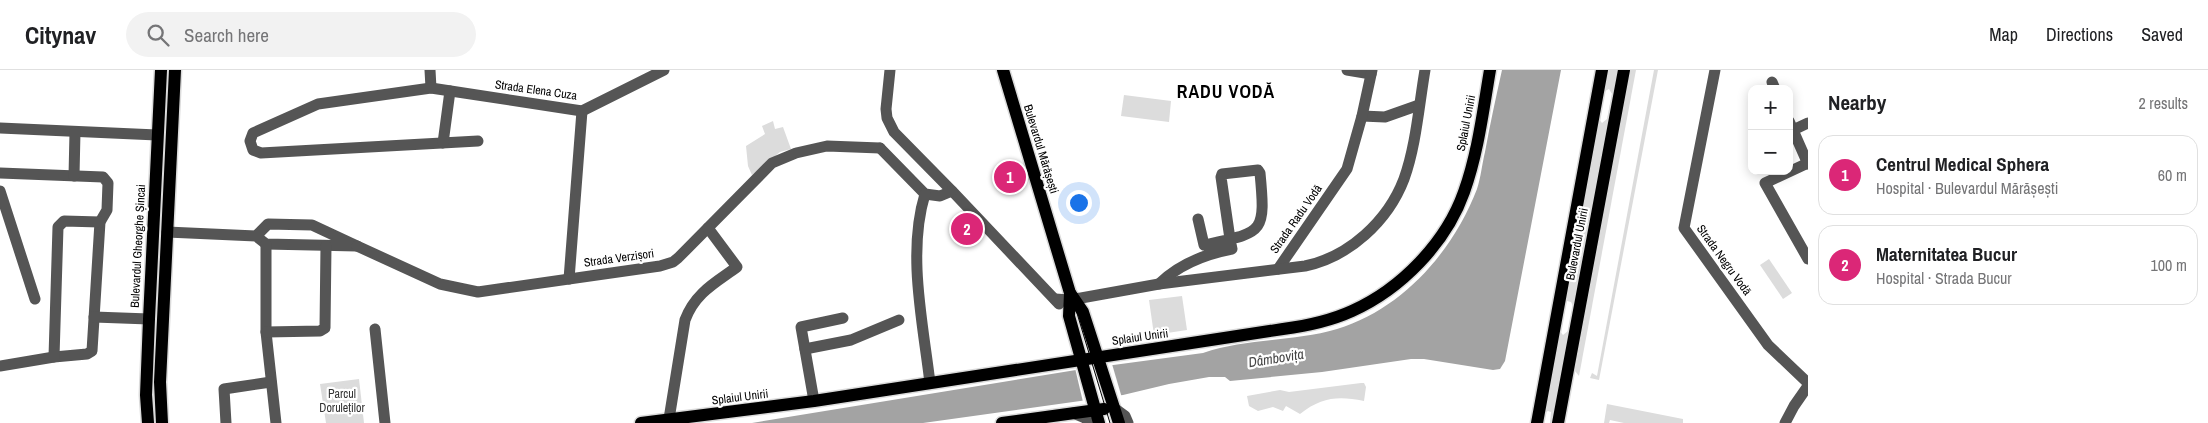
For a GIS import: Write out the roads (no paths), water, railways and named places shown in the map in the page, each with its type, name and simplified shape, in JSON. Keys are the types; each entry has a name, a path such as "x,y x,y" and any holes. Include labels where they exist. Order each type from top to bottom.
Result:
{"main road":[{"name":"Bulevardul Gheorghe Șincai","path":"148,423 146,387 161,70"},
{"path":"162,423 160,382 175,70"},
{"name":"Bulevardul Mărășești","path":"1002,70 1071,297 1083,312 1119,423"},
{"name":"Splaiul Unirii","path":"641,423 1099,361 1311,324 1351,312 1389,289 1413,268 1433,245 1458,206 1472,165 1490,70"},
{"name":"Bulevardul Unirii","path":"1537,423 1602,70"},
{"name":"Bulevardul Unirii","path":"1558,423 1624,70"},
{"name":"Bulevardul Mărășești","path":"1071,297 1069,316 1099,423"},
{"path":"1002,423 1073,413 1094,405 1112,403"}],"street":[{"path":"430,70 431,88"},
{"name":"Strada Elena Cuza","path":"443,143 261,153 254,151 250,140 253,133 318,104 431,88 582,111 664,70"},
{"path":"890,70 886,109 887,118 894,132 1055,299 1069,316"},
{"path":"1347,70 1372,72"},
{"path":"1278,269 1311,264 1331,258 1354,244 1381,218 1396,195 1406,172 1424,70"},
{"name":"Strada Negru Vodă","path":"1715,70 1684,228 1768,345 1808,385"},
{"name":"Strada Radu Vodă","path":"1055,299 1278,269 1348,169 1372,72"},
{"path":"450,91 443,143 478,141"},
{"path":"1362,116 1385,117 1419,105"},
{"path":"569,279 582,111"},
{"path":"1793,125 1808,123"},
{"path":"0,128 157,135"},
{"path":"1793,129 1808,163 1766,183 1808,259"},
{"path":"74,176 75,132"},
{"path":"894,132 880,148 925,194 940,196 952,191"},
{"name":"Strada Verzișori","path":"256,236 268,224 312,225 428,279 467,291 488,291 667,264 678,258 763,170 777,160 827,146 880,148"},
{"path":"1159,284 1171,272 1232,249 1230,239 1222,174 1258,170 1260,173 1263,210 1261,223 1253,231 1230,239 1204,245 1198,219"},
{"path":"0,173 103,177 106,180 106,210 100,222 91,352 0,366"},
{"path":"0,191 35,299"},
{"path":"925,194 917,233 916,258 930,383"},
{"path":"54,357 58,227 64,221 100,222"},
{"path":"669,419 685,320 690,306 697,296 737,267 708,228"},
{"path":"167,232 256,236 266,244 266,332 276,423"},
{"name":"Strada Verzișori","path":"266,244 357,246"},
{"path":"266,332 320,331 325,328 326,246"},
{"path":"94,317 149,319"},
{"path":"814,401 801,327 843,318"},
{"path":"805,349 851,340 900,320"},
{"path":"375,329 385,423"},
{"path":"226,423 224,389 271,382"},
{"path":"1786,423 1794,406 1808,385"},
{"path":"1112,403 1125,416 1128,423"},
{"path":"1073,413 1091,423 1094,405"}],"water":[{"name":"Dâmbovița","path":"1502,70 1561,70 1505,361 1500,369 1493,370 1424,359 1411,359 1322,372 1230,381 1225,377 1209,377 1123,395 923,423 752,423 1076,370 1203,353 1236,345 1304,336 1337,329 1361,320 1404,292 1423,275 1440,255 1467,212 1477,189"}],"tram line":[{"path":"1004,70 1110,423"}],"place":[{"name":"Centrul Medical Sphera","path":"1010,177"},
{"name":"Maternitatea Bucur","path":"967,229"}],"district":[{"name":"RADU VODĂ","path":"1226,91"}],"park label":[{"name":"Parcul Doruleților","path":"342,401"}]}
